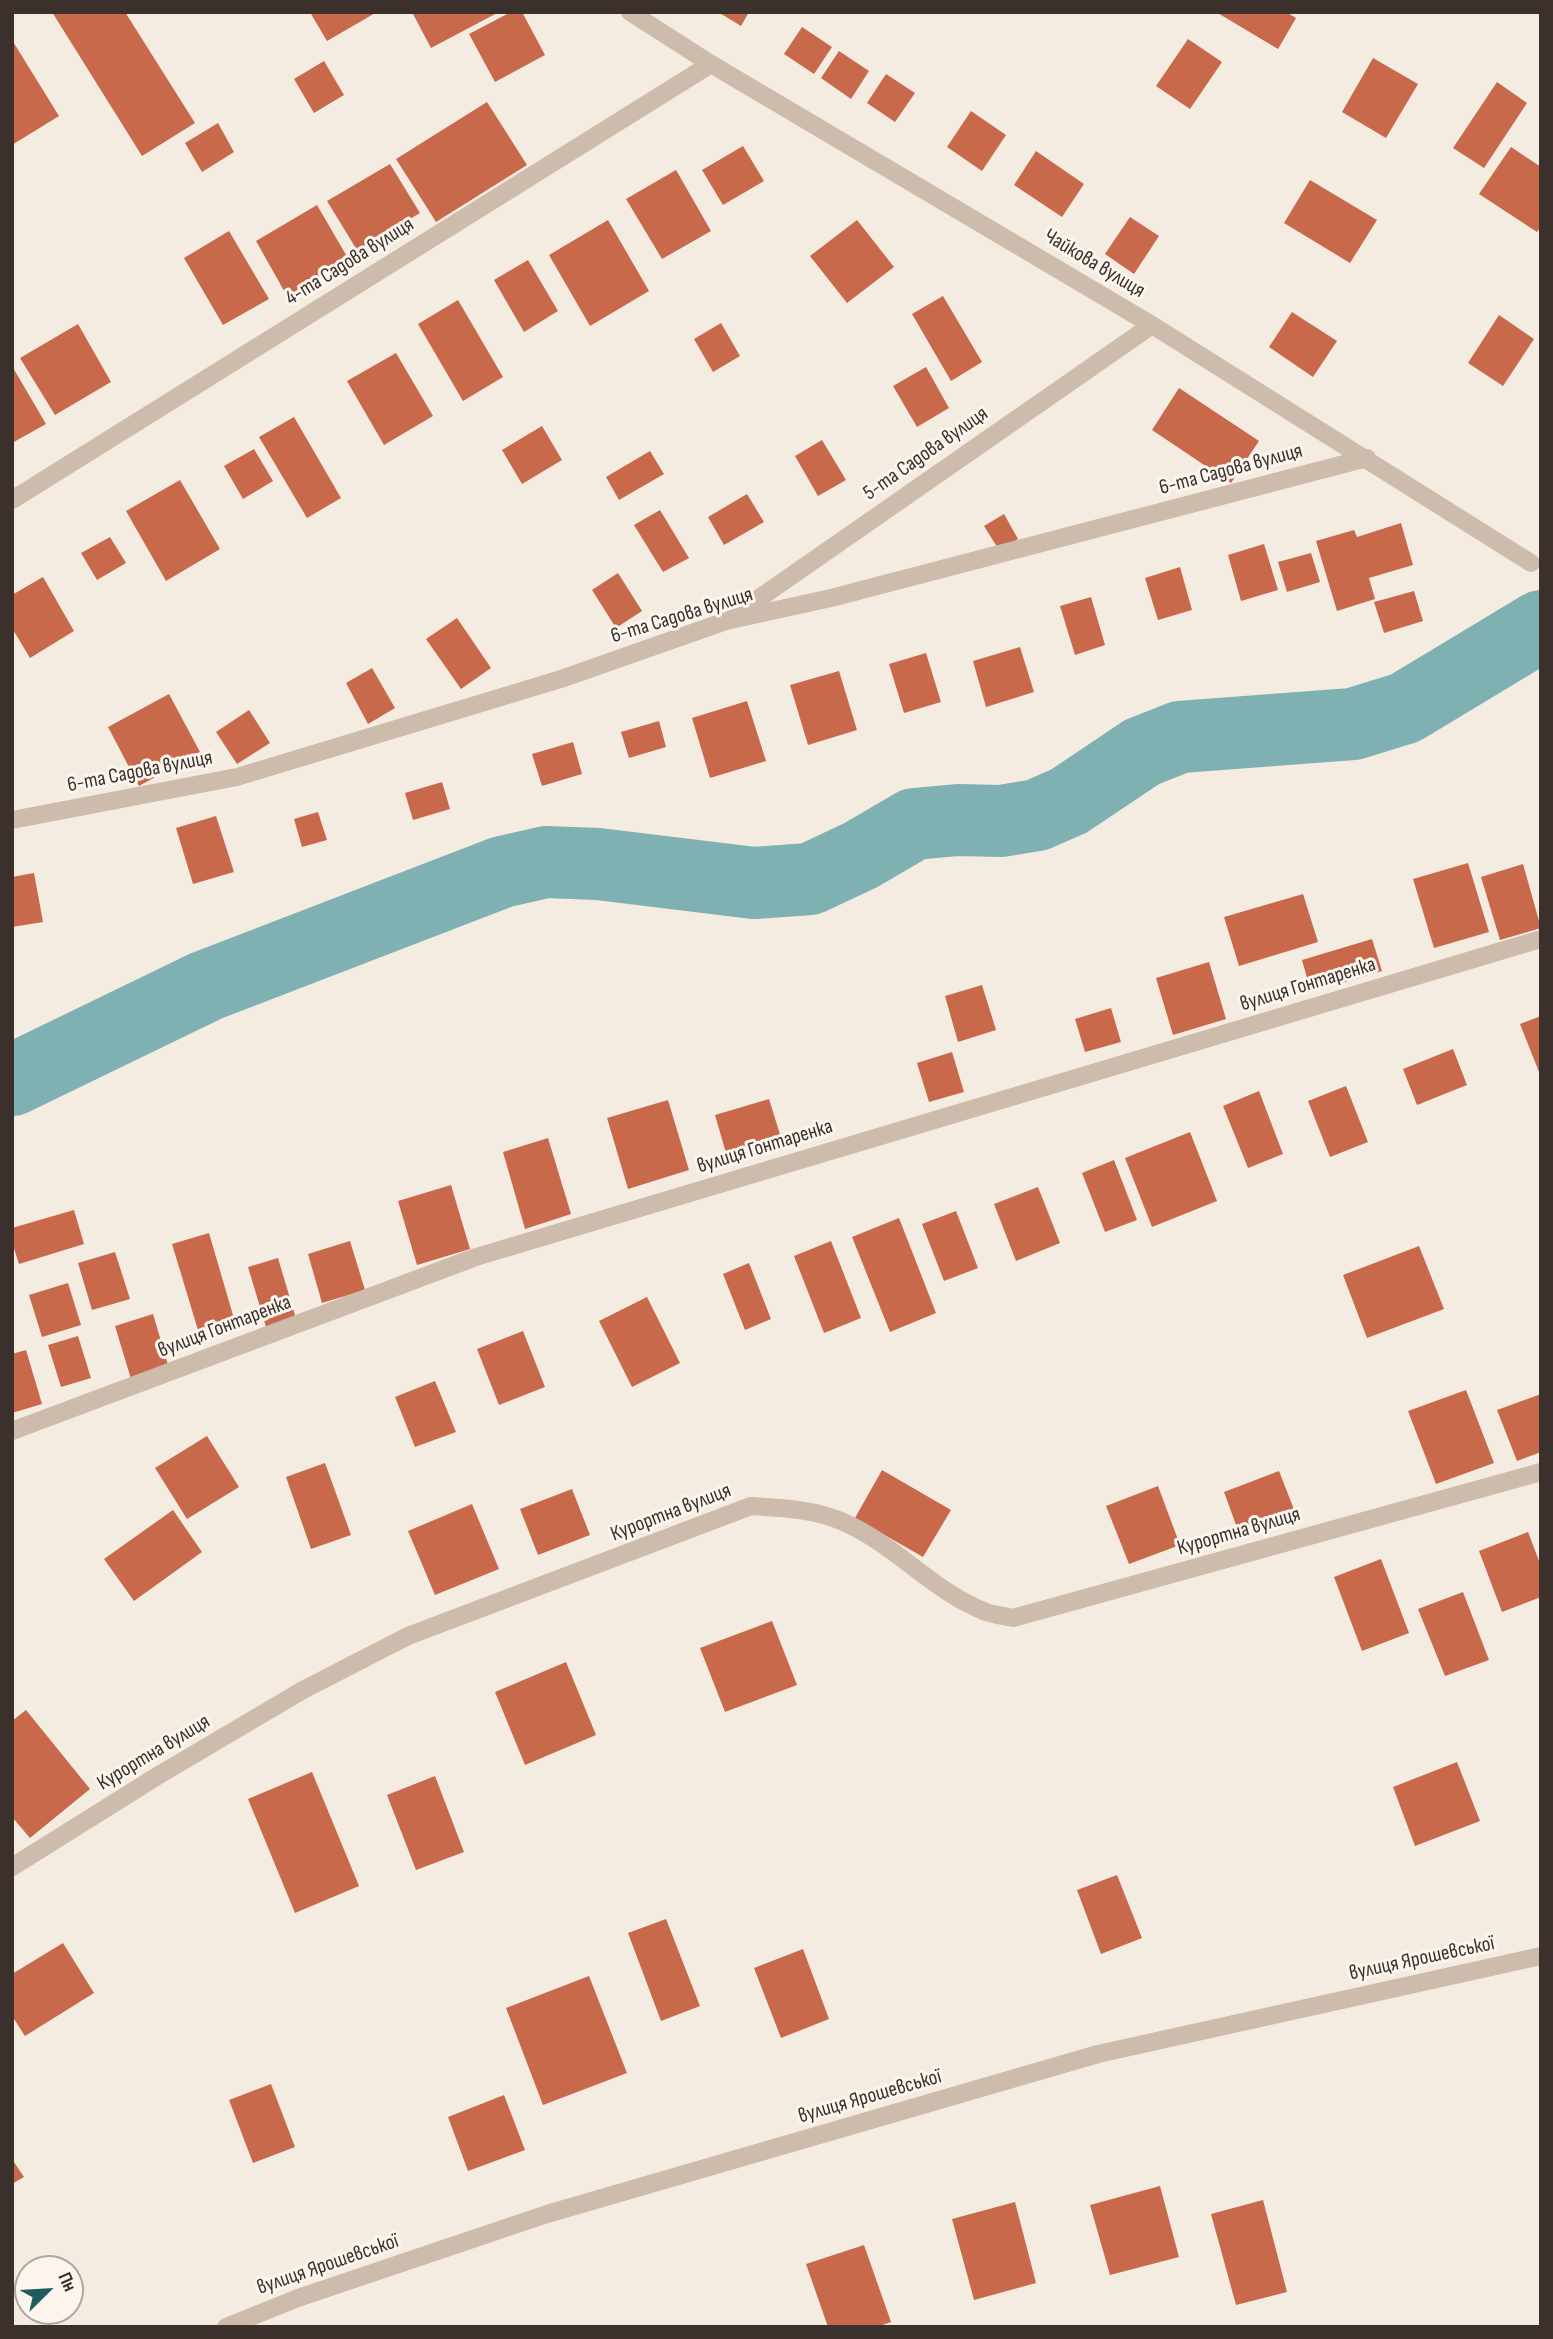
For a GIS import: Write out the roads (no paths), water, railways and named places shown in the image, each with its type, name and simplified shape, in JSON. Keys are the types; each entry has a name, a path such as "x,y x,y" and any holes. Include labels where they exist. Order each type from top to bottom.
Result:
{"street":[{"name":"Чайкова вулиця","path":"631,12 711,64 1152,325 1531,563"},
{"name":"4-та Садова вулиця","path":"12,499 711,64"},
{"name":"5-та Садова вулиця","path":"726,621 1152,325"},
{"name":"6-та Садова вулиця","path":"12,820 237,777 561,679 726,621 831,598 1367,458"},
{"name":"вулиця Гонтаренка","path":"12,1431 477,1257 1541,939"},
{"name":"Курортна вулиця","path":"12,1867 159,1775 303,1690 408,1636 751,1506 795,1509 840,1521 875,1540 956,1597 987,1612 1013,1618 1541,1472"},
{"name":"вулиця Ярошевської","path":"226,2327 298,2298 547,2214 1098,2054 1541,1956"}],"waterway":[{"path":"12,1080 206,986 502,872 546,862 598,864 754,883 810,879 861,855 914,824 958,820 1001,821 1037,815 1069,801 1142,752 1180,737 1353,724 1405,708 1541,626"}]}
